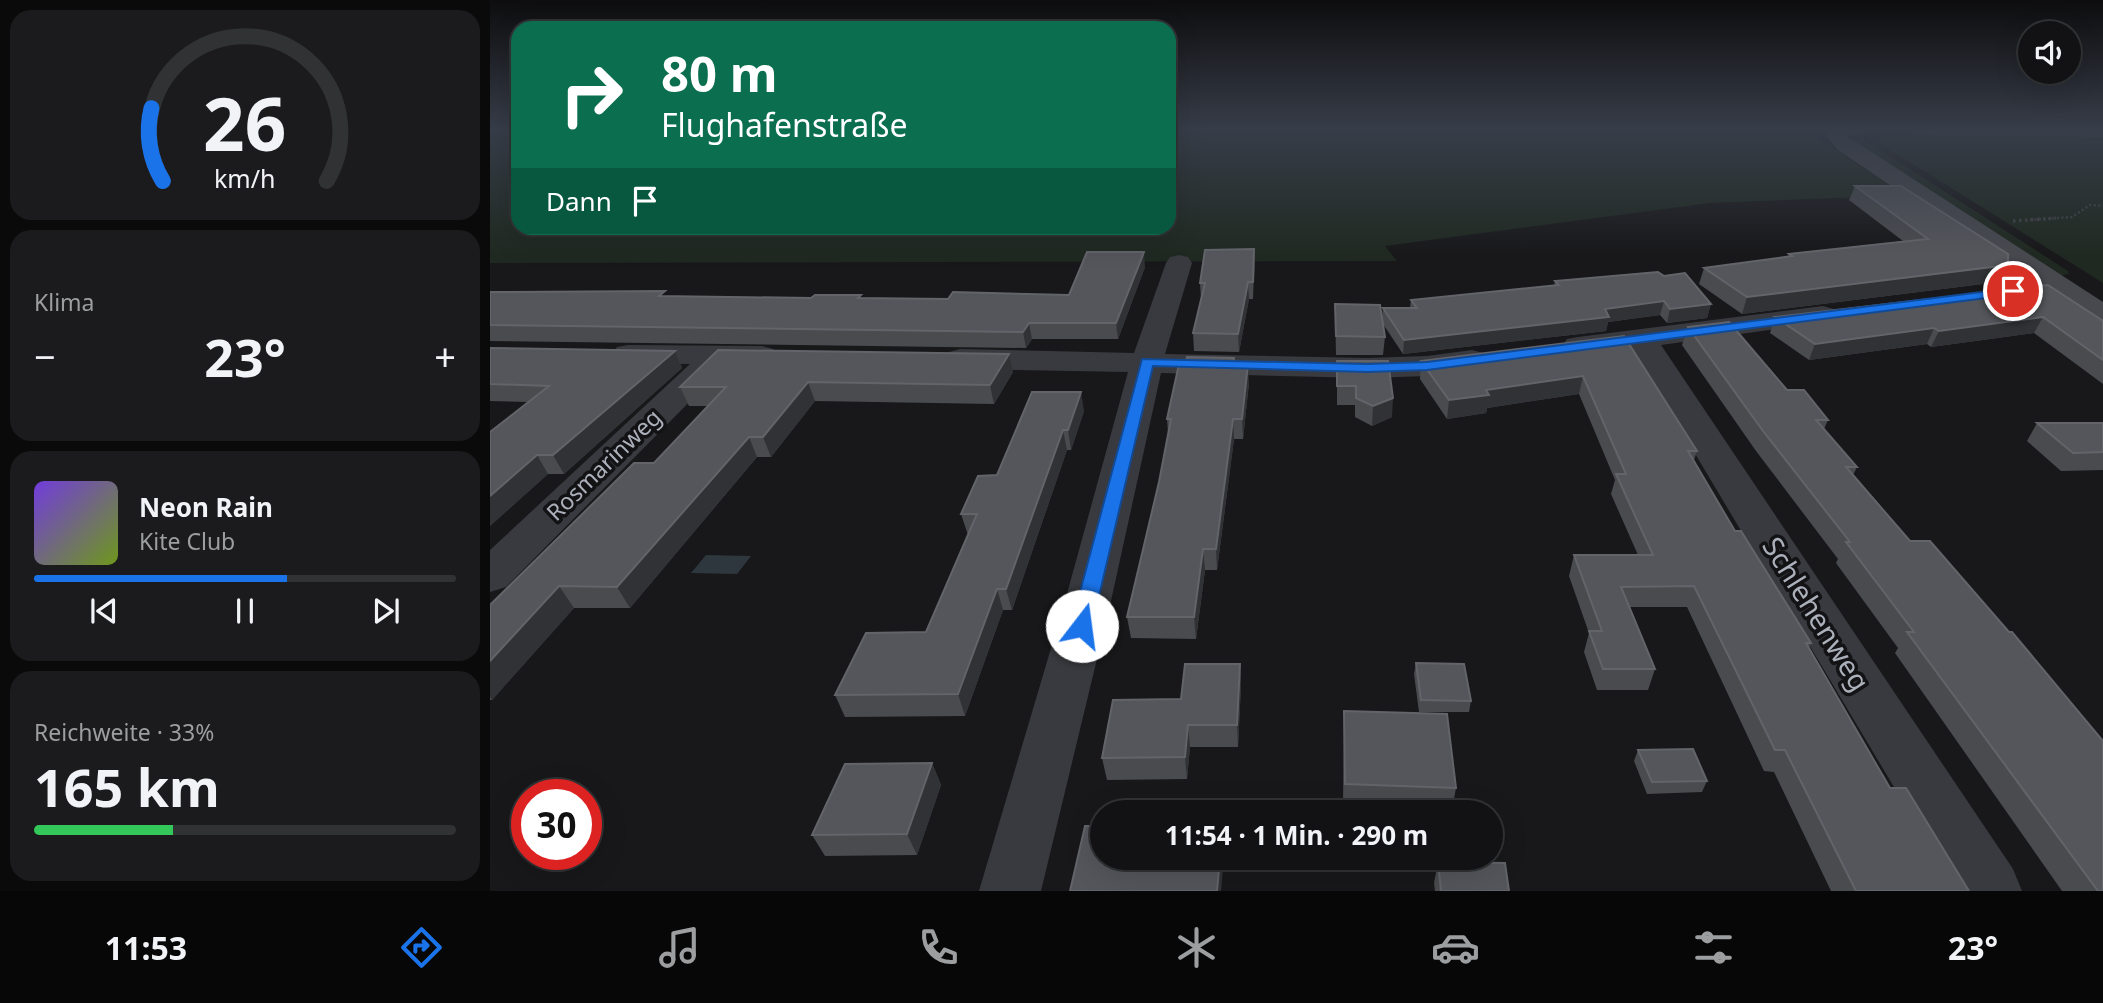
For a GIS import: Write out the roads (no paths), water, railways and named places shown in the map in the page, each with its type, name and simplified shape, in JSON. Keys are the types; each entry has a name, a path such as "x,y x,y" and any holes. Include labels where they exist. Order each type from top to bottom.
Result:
{"main road":[{"path":"1882,171 2103,315"}],"street":[{"path":"1010,891 1088,601 1147,362 1179,263"},
{"path":"2012,291 2058,285"},
{"path":"1547,350 1847,312"},
{"name":"Schlehenweg","path":"1641,338 1991,891"},
{"path":"597,354 787,356"},
{"name":"Rosmarinweg","path":"490,576 718,355"},
{"path":"925,358 1367,368 1427,366 1507,355"}]}
